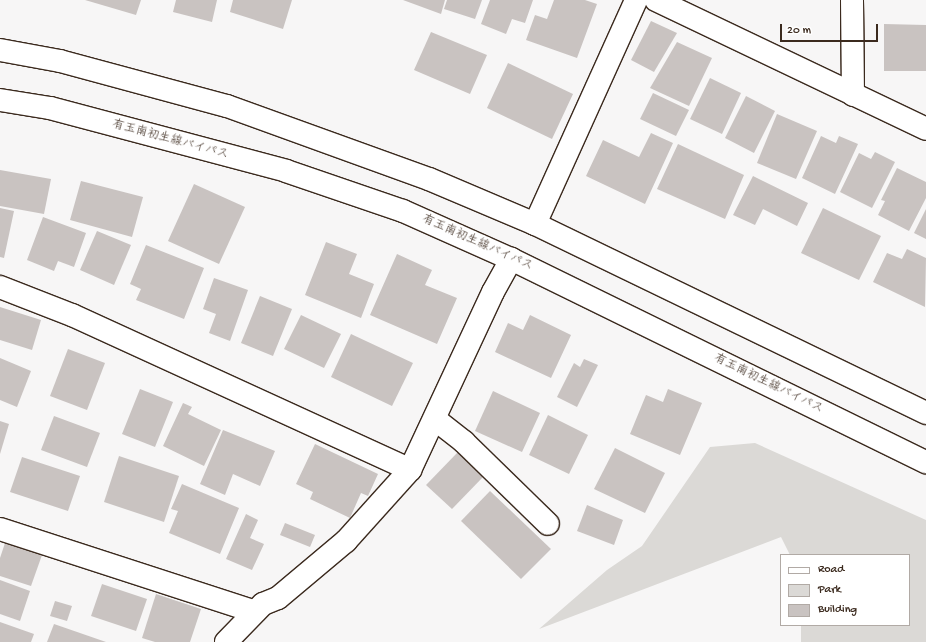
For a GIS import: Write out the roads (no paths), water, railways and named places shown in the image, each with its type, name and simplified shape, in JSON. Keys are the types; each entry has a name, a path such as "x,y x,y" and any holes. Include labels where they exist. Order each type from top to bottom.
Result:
{"street":[{"path":"535,224 636,0"},
{"path":"656,0 926,129"},
{"path":"852,0 854,95"},
{"path":"0,50 60,61 227,106 429,179 535,224 926,413"},
{"name":"有玉南初生線バイパス","path":"0,100 50,108 286,171 403,211 511,259 926,462"},
{"path":"226,642 263,604 278,598 346,541 410,470 436,420 492,292 511,259"},
{"path":"0,287 72,315 410,470"},
{"path":"436,420 464,442 548,524"},
{"path":"0,529 256,612"}]}
